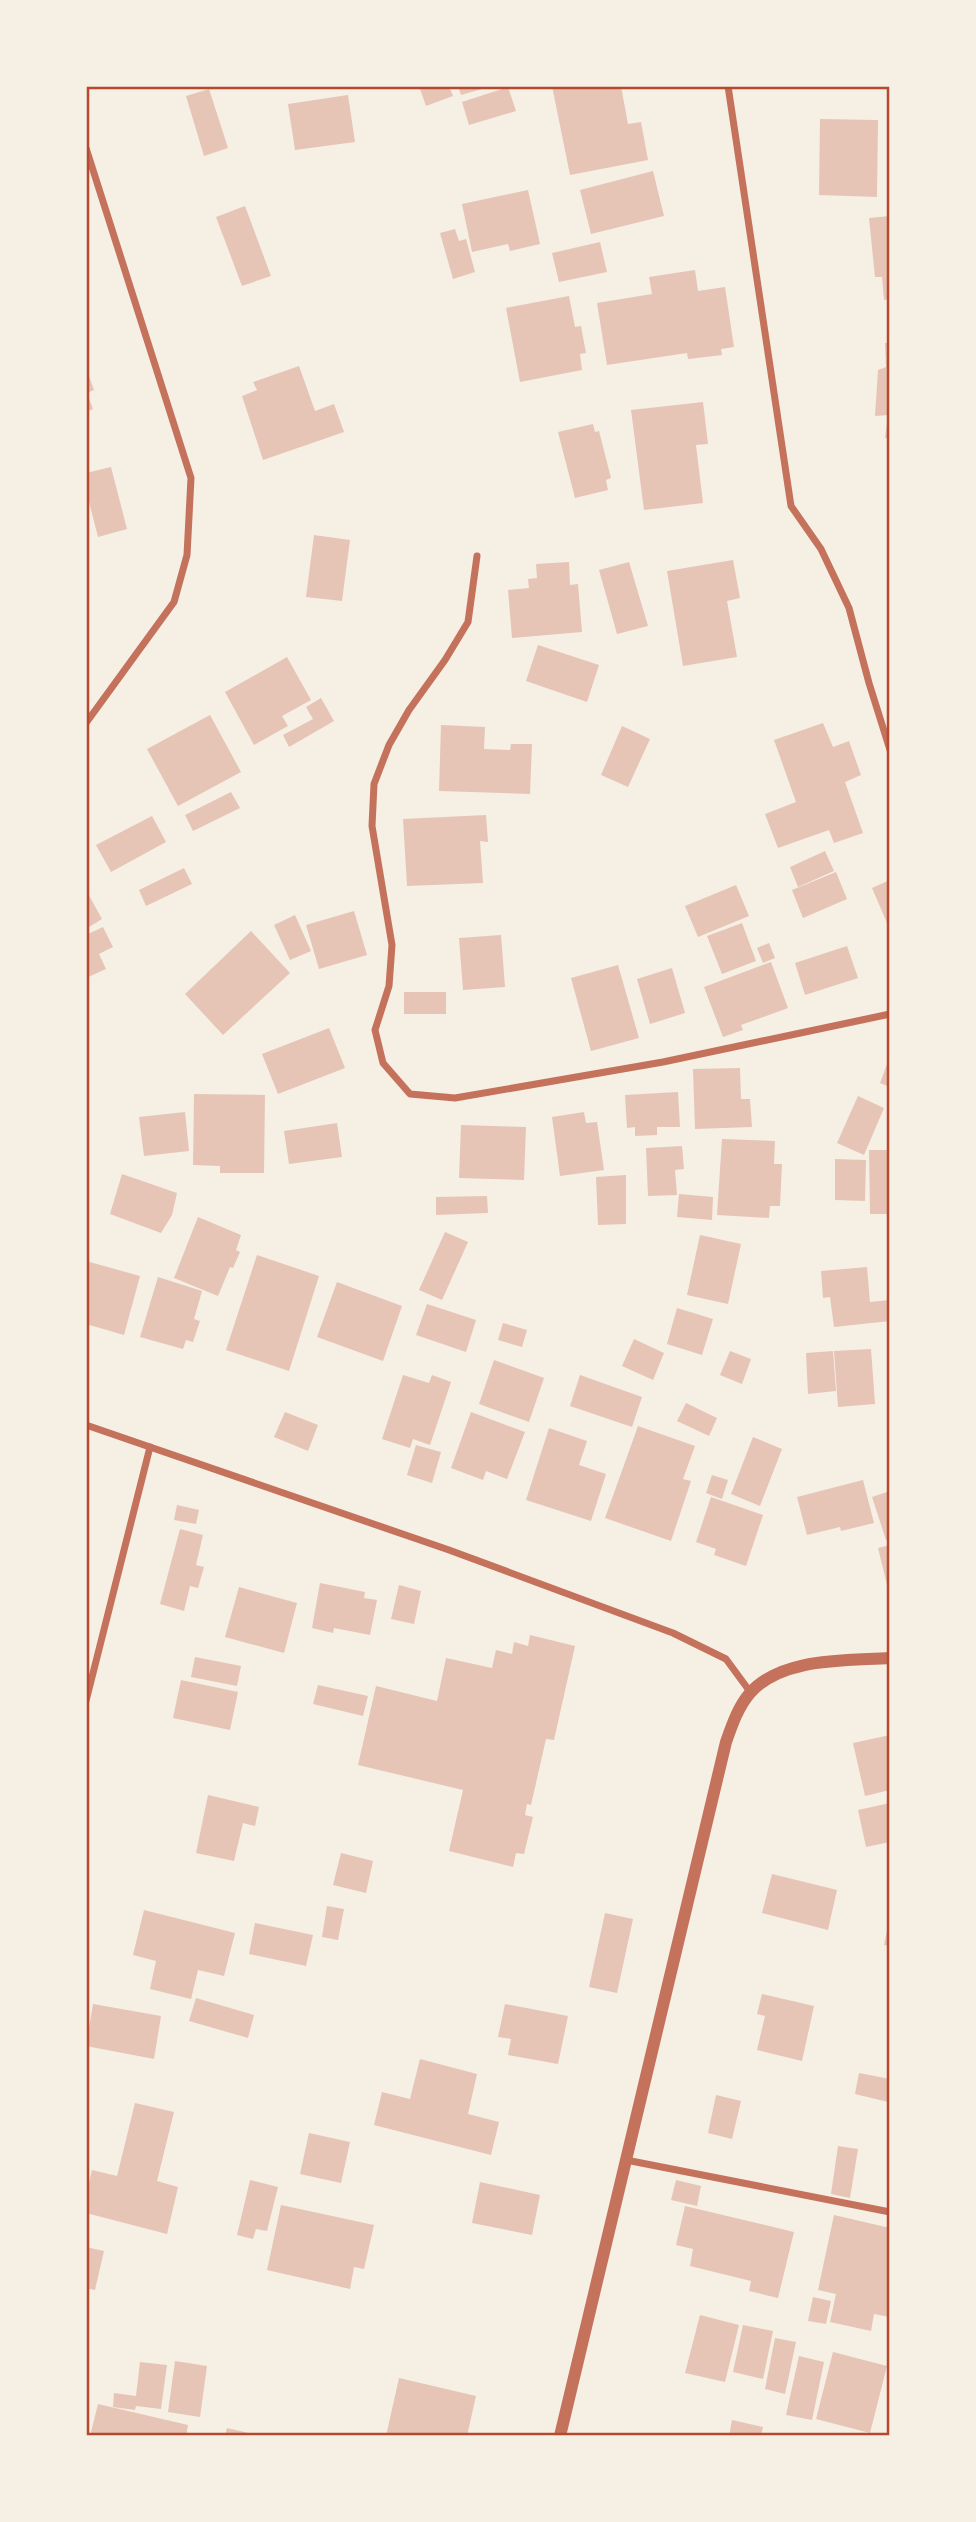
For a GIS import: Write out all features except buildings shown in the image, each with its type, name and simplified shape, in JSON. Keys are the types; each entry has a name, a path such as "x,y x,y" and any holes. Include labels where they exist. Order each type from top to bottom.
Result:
{"street":[{"path":"728,86 791,506 821,550 849,608 890,750"},
{"path":"86,148 191,478 187,555 174,602 86,723"},
{"path":"477,556 468,622 409,710 389,745 374,784 372,826 392,945 389,986 375,1030 383,1063 410,1094 455,1098 663,1062 890,1014"},
{"path":"86,1425 449,1550 673,1633 726,1659 751,1693"},
{"path":"86,1702 150,1447"},
{"path":"560,2436 726,1742 735,1716 751,1693 771,1676 800,1667 890,1658"},
{"path":"626,2160 890,2212"}]}
